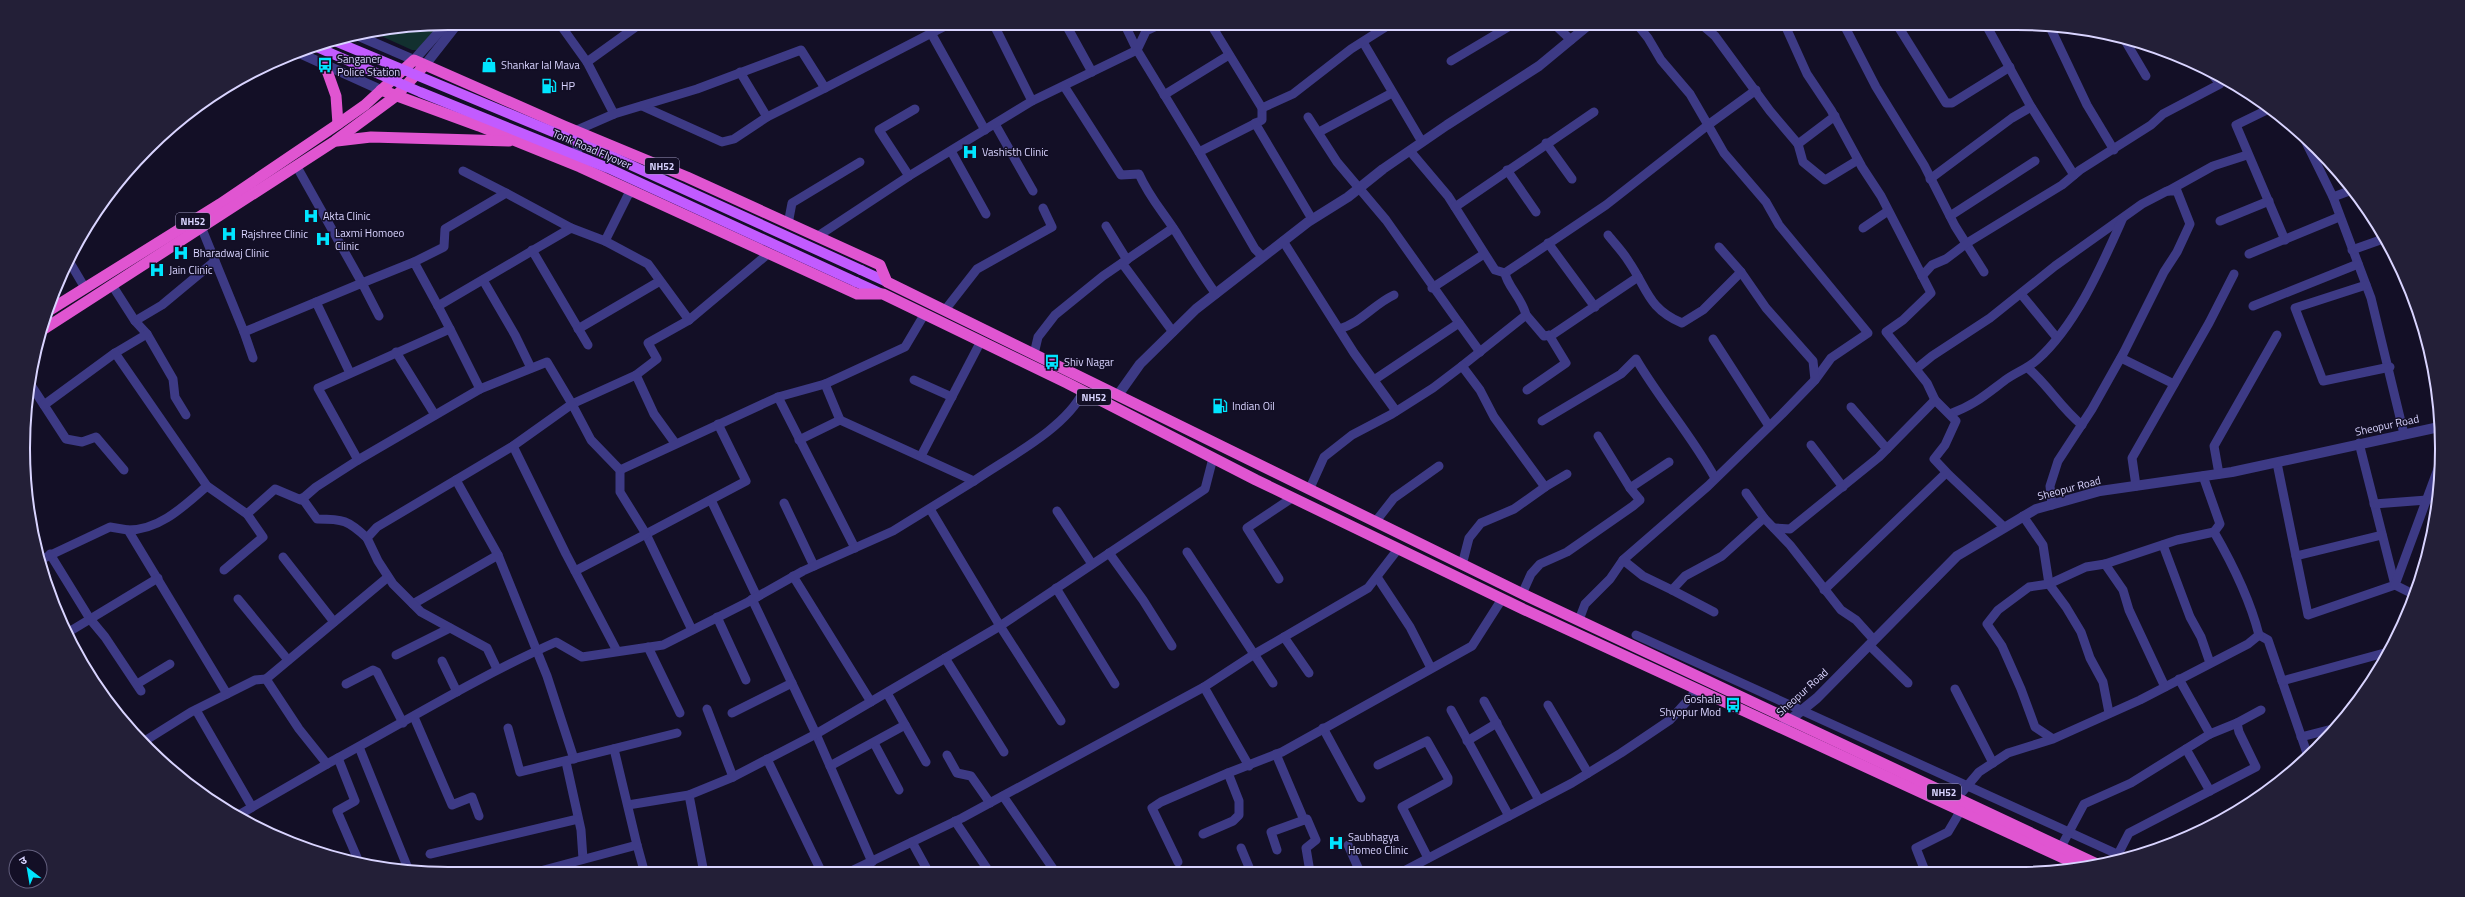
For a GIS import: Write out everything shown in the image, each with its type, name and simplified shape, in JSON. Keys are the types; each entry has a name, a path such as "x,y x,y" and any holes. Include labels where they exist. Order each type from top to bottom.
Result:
{"highway":[{"name":"NH52","path":"54,308 220,204 338,124 381,90 414,60 575,131 688,177 788,224 818,236 880,266 886,282 1310,488 1961,810 2074,863"},
{"path":"325,65 336,96 338,124"},
{"name":"NH52","path":"48,326 202,229 335,141 396,96 425,65"},
{"name":"NH52","path":"381,90 518,141 580,167 857,294 880,293 981,341 1292,498 1502,599 1698,689 1785,723 1957,798 2090,860"},
{"path":"335,141 371,137 518,141"}],"main road":[{"name":"Tonk Road Flyover","path":"341,44 612,157 886,282"},
{"name":"Tonk Road Flyover","path":"321,50 413,90 608,168 880,293"}],"street":[{"path":"365,39 414,60 441,30"},
{"path":"425,65 452,30"},
{"path":"564,30 587,62 614,114"},
{"path":"587,62 612,46 632,30"},
{"path":"642,106 722,142 734,139 767,117 937,30"},
{"path":"996,30 1032,101"},
{"path":"1069,30 1092,72"},
{"path":"1127,30 1137,50 1200,152 1255,249 1263,257"},
{"path":"818,236 909,176 1032,101 1137,50 1146,31 1148,30"},
{"path":"1200,152 1262,120 1262,108 1214,30"},
{"path":"1262,108 1293,94 1381,30"},
{"path":"1451,61 1503,30"},
{"path":"1560,30 1571,40"},
{"path":"1118,395 1140,364 1196,309 1282,241 1358,189 1422,142 1540,66 1583,30"},
{"path":"1578,620 1585,604 1610,579 1623,560 1715,478 1769,426 1815,380 1831,358 1868,333 1779,226 1766,202 1724,153 1690,94 1666,67 1642,30"},
{"path":"1708,30 1715,36 1798,144 1803,162 1825,180 1858,160"},
{"path":"1787,30 1807,74 1835,116 1858,160 1888,211 1931,293 1903,320 1886,332 1927,383 1935,400 1956,421 1945,445 1934,459 1946,473 2004,527"},
{"path":"1847,30 1876,87 1984,272"},
{"path":"1900,30 1946,103 1952,102 2010,67"},
{"path":"1989,30 2031,107 2074,175"},
{"path":"2052,32 2086,105 2114,150"},
{"path":"931,33 985,130"},
{"path":"1363,42 1422,142"},
{"path":"2128,45 2146,76"},
{"path":"580,167 575,131 614,114 697,89 801,50 825,88"},
{"path":"1164,95 1229,55"},
{"path":"305,56 381,90"},
{"path":"740,72 767,117"},
{"path":"1922,276 1932,265 1946,259 1967,244 2062,185 2074,175 2114,150 2163,114 2220,84 2218,82"},
{"path":"1064,86 1121,175 1139,174 1148,195 1173,228 1216,294"},
{"path":"1505,273 1606,205 1708,125 1756,90"},
{"path":"1319,132 1392,93"},
{"path":"1930,179 2012,118 2031,107"},
{"path":"909,176 880,130 915,108"},
{"path":"2264,111 2236,125 2247,155 2269,201 2285,240"},
{"path":"1455,207 1546,143 1594,112"},
{"path":"1798,144 1835,116"},
{"path":"1308,117 1337,162 1358,189 1386,220 1432,288 1480,352"},
{"path":"1255,123 1312,220"},
{"path":"995,124 1033,191"},
{"path":"1546,143 1572,179"},
{"path":"951,151 986,214"},
{"path":"1410,151 1455,207 1495,270 1505,273"},
{"path":"2311,152 2333,197 2339,217 2366,285 2390,367 2404,434"},
{"path":"1916,369 2021,294 2055,266 2142,204 2213,166 2247,155"},
{"path":"1950,216 2035,161"},
{"path":"788,224 792,203 860,162"},
{"path":"297,167 362,282 379,316"},
{"path":"1507,170 1536,212"},
{"path":"463,171 571,228 605,241 648,264 689,320"},
{"path":"605,241 628,195 634,191"},
{"path":"2052,505 2050,486 2058,461 2082,426 2121,358 2164,272 2177,252 2190,224 2177,191 2167,191"},
{"path":"2333,197 2347,192"},
{"path":"244,332 362,282 414,262 444,247 445,229 506,193"},
{"path":"2220,221 2269,201"},
{"path":"945,310 977,269 1052,227 1043,208"},
{"path":"1863,228 1888,211"},
{"path":"2249,254 2339,217"},
{"path":"1950,414 1986,397 2005,380 2028,368 2057,338 2082,303 2122,218"},
{"path":"1106,226 1125,261 1173,332"},
{"path":"438,306 571,228"},
{"path":"1034,354 1038,337 1055,315 1125,261 1173,228"},
{"path":"202,229 253,358"},
{"path":"1608,235 1630,262 1646,293 1666,316 1682,323 1703,310 1741,272"},
{"path":"2352,250 2380,240"},
{"path":"1282,241 1339,329 1396,411"},
{"path":"1548,243 1595,307"},
{"path":"1719,247 1741,272 1766,308 1813,361 1815,380"},
{"path":"532,250 588,345"},
{"path":"367,538 377,527 513,446 572,404 636,375 657,359 648,344 689,320 769,253"},
{"path":"1432,288 1484,254"},
{"path":"135,321 162,305 215,262"},
{"path":"414,262 480,389"},
{"path":"2253,306 2358,264"},
{"path":"72,266 85,288"},
{"path":"1505,273 1506,279 1523,304 1526,315 1544,336 1595,307 1638,277"},
{"path":"2136,486 2132,458 2209,323 2234,274"},
{"path":"483,280 531,368"},
{"path":"578,329 660,281"},
{"path":"112,285 135,321 147,334 173,379 175,397 186,415"},
{"path":"2366,285 2295,308 2323,381 2390,367"},
{"path":"2021,294 2057,338"},
{"path":"1339,329 1358,321 1383,300 1394,295"},
{"path":"316,302 350,373"},
{"path":"620,470 718,424 778,398 825,384 905,347 924,315"},
{"path":"1310,488 1324,457 1352,436 1396,411 1462,366 1526,315"},
{"path":"1374,380 1459,323"},
{"path":"358,460 318,388 450,329"},
{"path":"44,405 115,353 147,334"},
{"path":"1527,390 1566,363 1548,335"},
{"path":"2219,474 2214,446 2276,335"},
{"path":"1713,339 1769,426"},
{"path":"921,456 981,341"},
{"path":"396,352 435,415"},
{"path":"115,353 207,486 246,514 258,528 263,537 224,570"},
{"path":"2121,358 2174,384"},
{"path":"1542,421 1609,381 1636,359 1654,388 1696,445 1715,478"},
{"path":"246,514 275,489 301,500 358,460 480,389 547,362 572,404 590,440 620,470 620,492 646,534 692,630"},
{"path":"1462,366 1480,390 1494,417 1545,487"},
{"path":"2028,368 2044,382 2066,411 2082,426"},
{"path":"636,375 654,414 675,444"},
{"path":"914,380 952,397"},
{"path":"825,384 840,420 974,481"},
{"path":"35,390 66,439 82,442 96,438 124,470"},
{"path":"242,813 497,669 556,642 582,657 663,645 755,598 793,576 893,531 974,481 1053,427 1079,399 1083,392"},
{"path":"778,398 855,548"},
{"path":"1774,528 1790,529 1843,487 1887,449 1935,400"},
{"path":"1851,407 1887,449"},
{"path":"799,440 840,420"},
{"path":"575,571 746,481 718,424"},
{"name":"Sheopur Road","path":"1785,723 1802,710 1957,556 2036,509 2100,491 2219,474 2277,463 2359,443 2434,428"},
{"path":"1522,594 1531,574 1540,564 1567,552 1640,500 1630,488 1598,436"},
{"path":"2359,443 2394,585"},
{"path":"1811,445 1843,487"},
{"path":"513,446 575,571 617,651"},
{"path":"628,806 689,795 733,777 767,758 816,734 1000,626 1204,489 1213,458"},
{"path":"1630,488 1669,462"},
{"path":"2277,463 2308,615 2394,585 2409,592"},
{"path":"1376,521 1394,498 1439,466"},
{"path":"1824,590 1946,473"},
{"path":"1462,564 1469,538 1481,523 1514,509 1545,487 1567,474"},
{"path":"2053,739 2035,728 2021,689 2002,646 1987,624 1998,610 2029,587 2049,584 2086,567 2105,564 2163,545 2214,532 2220,524 2203,476"},
{"path":"456,480 498,555 557,704 570,761 583,859"},
{"path":"2394,585 2433,484"},
{"path":"44,558 110,527 128,530 142,530 167,519 207,486"},
{"path":"1746,493 1764,518 1774,528 1841,610 1856,620 1871,643 1908,683"},
{"path":"302,498 317,519 341,519 350,522 367,538 388,577 413,604 421,612 487,648 497,669"},
{"path":"1279,580 1247,528 1292,498"},
{"path":"710,500 872,862"},
{"path":"2374,504 2427,500"},
{"path":"784,503 814,566"},
{"path":"930,509 1000,626 1061,721"},
{"path":"1057,511 1092,564"},
{"path":"2023,516 2043,545 2049,584 2066,607 2081,632 2090,658 2103,682 2109,714"},
{"path":"1672,590 1685,576 1722,556 1764,518"},
{"path":"128,530 227,694"},
{"path":"2214,532 2226,553 2254,613 2259,635 2268,640 2306,750"},
{"path":"2296,556 2382,535"},
{"path":"2163,545 2190,617 2201,637 2210,663"},
{"path":"868,867 872,862 955,822 1204,687 1253,655 1368,588 1398,549"},
{"path":"1187,552 1225,608 1253,655 1262,663 1273,683"},
{"path":"1109,553 1143,600 1172,646"},
{"path":"50,554 90,619 105,636 139,687 170,664"},
{"path":"413,604 498,555"},
{"path":"283,557 334,622"},
{"path":"1623,560 1643,576 1714,612"},
{"path":"2105,564 2123,590 2129,610 2165,687"},
{"path":"793,576 871,702"},
{"path":"148,739 196,710 227,694 255,680 266,679 388,577"},
{"path":"1377,577 1410,627 1431,668"},
{"path":"71,630 158,578"},
{"path":"1056,588 1115,684"},
{"path":"238,599 288,660"},
{"path":"1178,862 1152,808 1161,802 1228,772 1249,766 1276,754 1472,646 1502,599"},
{"path":"717,617 746,680"},
{"path":"396,655 450,628"},
{"path":"1636,635 2068,832 2112,856"},
{"path":"1957,798 1979,772 2008,753 2053,739 2109,714 2248,644 2259,635"},
{"path":"1284,637 1309,673"},
{"path":"648,647 680,713"},
{"path":"2282,681 2380,656"},
{"path":"945,658 1004,752"},
{"path":"442,661 457,692"},
{"path":"346,684 373,670 377,672 403,723"},
{"path":"266,679 299,729 327,764"},
{"path":"2179,679 2210,734"},
{"path":"732,714 792,683"},
{"path":"1204,687 1249,766"},
{"path":"1411,867 1588,773 1670,720 1698,689"},
{"path":"1955,689 1993,763"},
{"path":"887,693 926,762"},
{"path":"1484,701 1539,800"},
{"path":"1548,705 1588,773"},
{"path":"707,708 733,777"},
{"path":"196,710 252,807"},
{"path":"1451,710 1508,816"},
{"path":"2061,846 2084,804 2131,783 2210,734 2237,724 2261,710"},
{"path":"414,717 452,805 472,797 479,816"},
{"path":"1467,741 1497,723"},
{"path":"2118,855 2129,833 2256,767 2239,732 2237,724"},
{"path":"830,766 905,725"},
{"path":"508,728 520,772 570,761 614,748 677,733"},
{"path":"1323,728 1362,798"},
{"path":"2301,737 2325,730"},
{"path":"1378,765 1426,741 1448,778 1448,782 1402,807 1428,858"},
{"path":"874,743 899,790"},
{"path":"359,747 406,864"},
{"path":"614,748 643,867"},
{"path":"2186,749 2210,791"},
{"path":"1276,754 1304,820"},
{"path":"947,755 957,773 971,776 990,803"},
{"path":"338,758 355,801 337,811 357,857"},
{"path":"767,758 819,867"},
{"path":"1202,834 1233,821 1239,815 1239,800 1228,772"},
{"path":"689,795 703,867"},
{"path":"1003,796 1052,867"},
{"path":"1923,867 1916,848 1948,832 1961,810"},
{"path":"430,854 578,819"},
{"path":"1277,850 1271,832 1307,819 1316,840 1306,848 1309,867"},
{"path":"955,822 986,867"},
{"path":"912,842 926,867"},
{"path":"1348,844 1358,867"},
{"path":"554,867 637,845"},
{"path":"1241,848 1249,867"}],"green space":[{"path":"436,30 419,50 412,50 381,36"}],"place":[{"name":"Sanganer Police Station","path":"325,65"},
{"name":"Shankar lal Mava","path":"489,65"},
{"name":"HP","path":"549,86"},
{"name":"Vashisth Clinic","path":"970,152"},
{"name":"Akta Clinic","path":"311,216"},
{"name":"Rajshree Clinic","path":"229,234"},
{"name":"Laxmi Homoeo Clinic","path":"323,239"},
{"name":"Bharadwaj Clinic","path":"181,253"},
{"name":"Jain Clinic","path":"157,270"},
{"name":"Shiv Nagar","path":"1052,362"},
{"name":"Indian Oil","path":"1220,406"},
{"name":"Goshala Shyopur Mod","path":"1733,705"},
{"name":"Saubhagya Homeo Clinic","path":"1336,843"}]}
